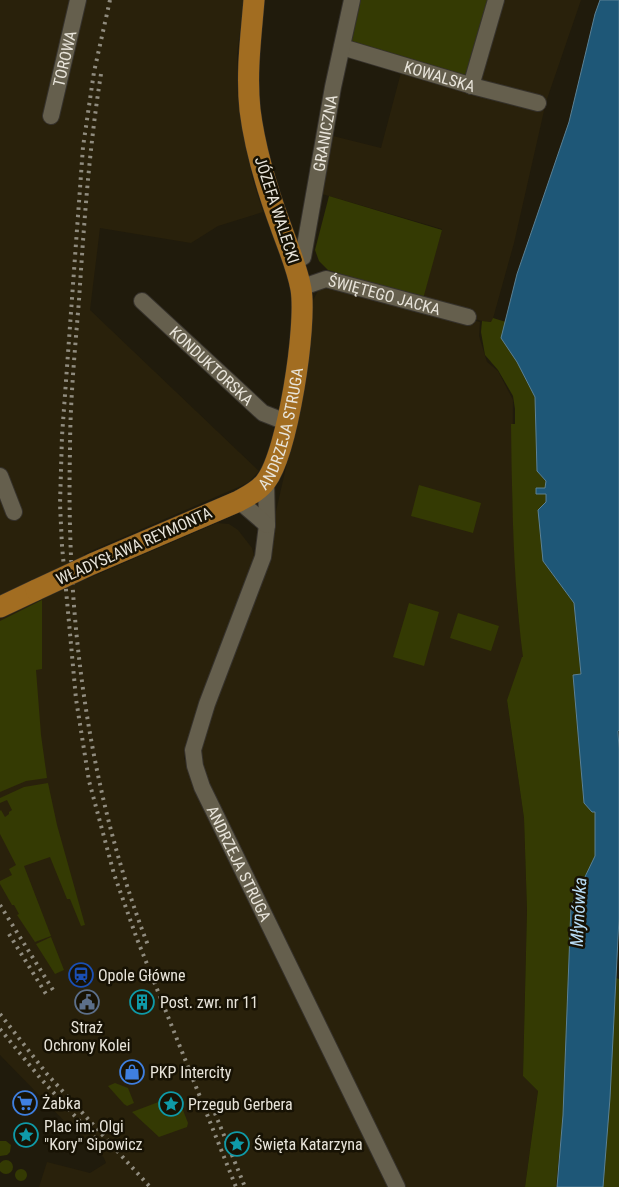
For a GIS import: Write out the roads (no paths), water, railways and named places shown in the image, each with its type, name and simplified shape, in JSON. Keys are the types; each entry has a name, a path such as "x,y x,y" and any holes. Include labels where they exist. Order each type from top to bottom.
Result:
{"main road":[{"name":"JÓZEFA WALECKI","path":"254,0 248,74 250,110 258,154 268,192 294,262 300,288 302,331"},
{"name":"ANDRZEJA STRUGA","path":"266,481 278,458 302,331"},
{"name":"WŁADYSŁAWA REYMONTA","path":"0,608 92,564 239,501 254,492 266,481"}],"street":[{"name":"TOROWA","path":"51,116 78,0"},
{"name":"GRANICZNA","path":"294,262 303,258 352,0"},
{"path":"471,86 496,0"},
{"name":"KOWALSKA","path":"342,47 471,86 538,103"},
{"path":"281,228 309,225"},
{"name":"ŚWIĘTEGO JACKA","path":"300,288 326,279 468,317"},
{"name":"KONDUKTORSKA","path":"142,302 263,413 286,422"},
{"path":"0,476 14,512"},
{"name":"ANDRZEJA STRUGA","path":"266,481 267,525 263,557 207,704 193,750 195,766 206,795 397,1187"},
{"name":"ANDRZEJA STRUGA","path":"239,501 267,525"}],"water":[{"name":"Młynówka","path":"600,0 619,0 619,918 610,1098 603,1187 557,1187 563,1115 571,906 595,856 595,812 592,812 584,803 573,675 581,674 574,603 543,561 538,510 546,502 546,494 536,494 536,488 545,488 546,481 537,471 535,397 517,362 501,338 517,274 569,122"}],"railway":[{"path":"110,0 94,72 83,147 62,436 60,504 62,546 76,699 89,781 114,874 137,939 236,1187"},
{"path":"101,74 87,187 72,394 70,432 72,577 77,641 85,704 96,766 110,828 149,948"},
{"path":"0,905 53,990"},
{"path":"9,934 46,994"},
{"path":"0,1014 47,1074 150,1187"},
{"path":"0,1029 41,1079 95,1138"},
{"path":"212,1106 245,1187"}],"place":[{"name":"Opole Główne","path":"81,975"},
{"name":"Straż Ochrony Kolei","path":"87,1002"},
{"name":"Post. zwr. nr 11","path":"142,1002"},
{"name":"PKP Intercity","path":"132,1072"},
{"name":"Żabka","path":"25,1103"},
{"name":"Przegub Gerbera","path":"171,1104"},
{"name":"Plac im. Olgi \"Kory\" Sipowicz","path":"26,1135"},
{"name":"Święta Katarzyna","path":"237,1144"}]}
